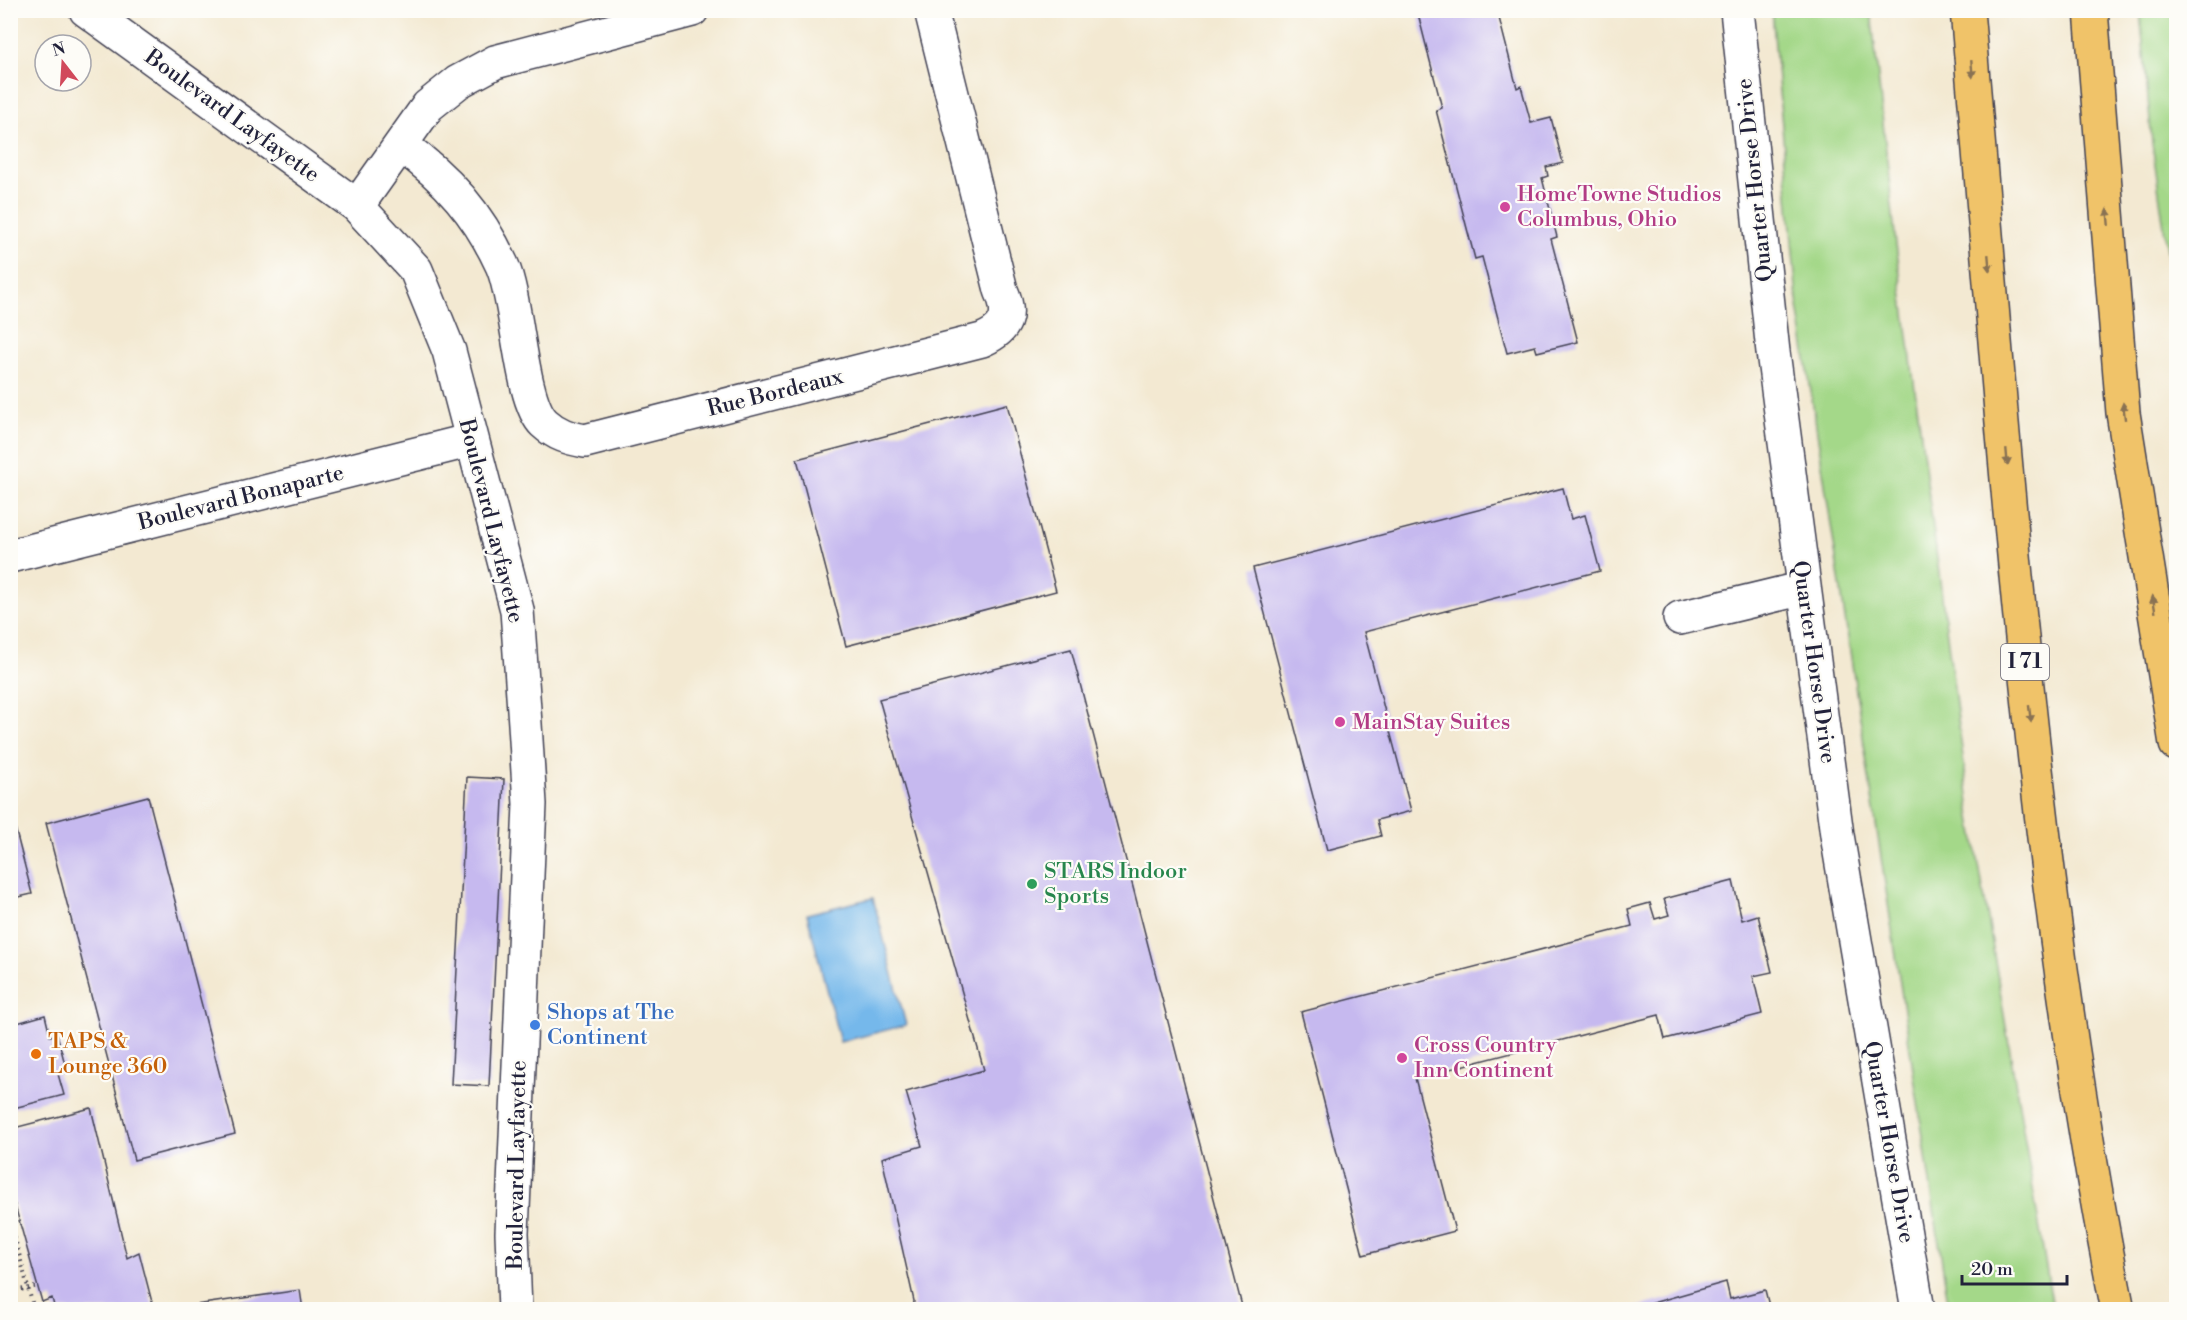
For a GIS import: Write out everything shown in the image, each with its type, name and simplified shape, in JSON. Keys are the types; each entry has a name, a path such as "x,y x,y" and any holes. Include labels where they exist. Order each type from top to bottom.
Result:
{"highway":[{"name":"I 71","path":"1966,10 2034,749 2052,902 2093,1178 2118,1310"},
{"path":"2091,10 2124,413 2176,744"}],"street":[{"name":"Boulevard Layfayette","path":"86,10 357,206 416,270 449,351 517,610 530,804 512,1233 515,1310"},
{"path":"357,206 428,106 458,82 495,62 692,10"},
{"name":"Rue Bordeaux","path":"401,145 435,170 473,211 503,268 532,400 542,422 562,436 585,441 982,340 997,333 1006,320 1007,305 1001,290 931,10"},
{"name":"Quarter Horse Drive","path":"1737,10 1773,351 1837,835 1918,1310"},
{"name":"Boulevard Bonaparte","path":"10,556 472,440"},
{"path":"1680,618 1804,588"}],"path":[{"path":"10,1220 34,1310"},
{"path":"10,1292 39,1286"}],"green space":[{"path":"1772,11 1871,11 1896,244 1970,811 2053,1309 1949,1309 1797,299"},
{"path":"2140,11 2176,11 2176,313 2152,143"}],"water":[{"path":"873,898 906,1025 840,1042 807,914"}],"building":[{"name":"HomeTowne Studios Columbus, Ohio","path":"1417,10 1497,10 1517,88 1521,86 1531,123 1551,118 1563,163 1546,167 1548,176 1542,178 1557,237 1551,239 1578,342 1537,352 1535,346 1507,353 1482,257 1475,259 1436,110 1442,108"},
{"path":"1007,404 1056,591 846,646 797,459"},
{"name":"MainStay Suites","path":"1563,488 1571,519 1585,515 1600,571 1364,632 1411,811 1377,820 1381,836 1327,850 1253,568"},
{"name":"STARS Indoor Sports","path":"1071,649 1243,1310 913,1310 914,1301 882,1158 922,1146 906,1092 984,1070 879,699"},
{"path":"467,777 504,779 489,1086 451,1084"},
{"path":"148,796 235,1134 134,1160 46,823"},
{"path":"10,813 32,894 10,899"},
{"name":"Cross Country Inn Continent","path":"1733,881 1742,920 1758,915 1772,972 1753,976 1762,1014 1665,1039 1659,1015 1415,1078 1455,1231 1363,1255 1301,1012 1632,926 1628,909 1650,903 1655,919 1669,915 1664,899"},
{"name":"TAPS & Lounge 360","path":"45,1015 50,1036 57,1034 67,1072 58,1074 64,1095 10,1109 10,1025"},
{"path":"91,1108 127,1258 139,1252 154,1310 55,1310 52,1298 42,1302 10,1188 10,1129"},
{"path":"1726,1282 1730,1299 1765,1290 1770,1310 1628,1310"},
{"path":"300,1290 303,1310 175,1310 175,1308"}],"place":[{"name":"HomeTowne Studios Columbus, Ohio","path":"1505,207"},
{"name":"MainStay Suites","path":"1340,722"},
{"name":"STARS Indoor Sports","path":"1032,884"},
{"name":"Shops at The Continent","path":"535,1025"},
{"name":"TAPS & Lounge 360","path":"36,1054"},
{"name":"Cross Country Inn Continent","path":"1402,1058"}]}
